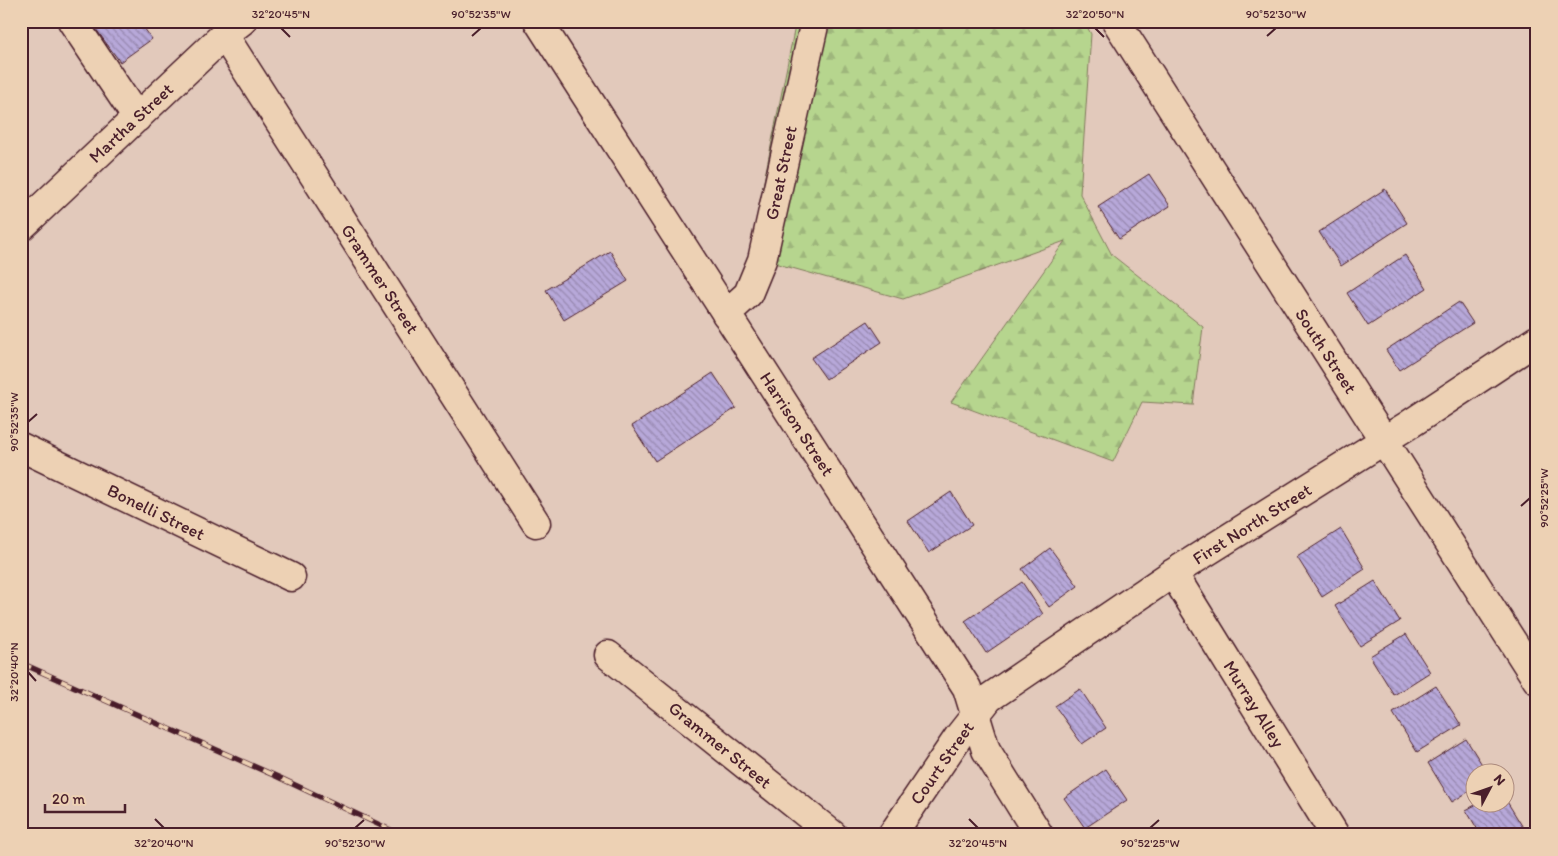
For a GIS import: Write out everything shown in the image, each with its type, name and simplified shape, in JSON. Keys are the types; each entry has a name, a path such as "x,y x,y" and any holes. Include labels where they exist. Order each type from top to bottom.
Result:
{"street":[{"path":"72,21 137,118"},
{"name":"Harrison Street","path":"538,21 966,688 986,750 1039,835"},
{"name":"Great Street","path":"726,314 748,294 762,260 815,21"},
{"name":"South Street","path":"1116,21 1537,680"},
{"name":"Martha Street","path":"21,227 233,28"},
{"name":"Grammer Street","path":"233,28 536,522"},
{"name":"First North Street","path":"976,716 989,698 1173,573 1384,440 1537,340"},
{"name":"Bonelli Street","path":"21,447 291,577"},
{"name":"Murray Alley","path":"1173,573 1335,835"},
{"name":"Grammer Street","path":"608,655 833,835"},
{"name":"Court Street","path":"892,835 959,736 976,716"}],"green space":[{"path":"796,21 1084,21 1091,34 1080,194 1112,255 1203,327 1193,405 1142,402 1113,462 951,402 1065,241 903,299 749,256"}],"building":[{"path":"90,21 139,21 152,39 120,62"},
{"path":"1149,174 1170,206 1119,239 1098,207"},
{"path":"1385,189 1407,223 1341,266 1319,232"},
{"path":"610,251 628,281 564,320 546,290"},
{"path":"1405,255 1427,288 1368,326 1347,293"},
{"path":"1459,302 1473,323 1399,370 1386,350"},
{"path":"868,321 882,342 826,379 811,358"},
{"path":"713,373 736,408 655,461 632,426"},
{"path":"951,492 972,525 929,553 908,521"},
{"path":"1341,529 1365,569 1322,597 1297,557"},
{"path":"1050,548 1078,586 1049,607 1022,569"},
{"path":"1375,581 1400,621 1360,646 1335,606"},
{"path":"1022,582 1043,614 986,653 965,621"},
{"path":"1406,634 1430,672 1394,695 1370,656"},
{"path":"1436,686 1461,725 1417,752 1393,713"},
{"path":"1080,689 1106,728 1082,744 1055,706"},
{"path":"1466,739 1482,764 1466,764 1466,793 1452,802 1428,763"},
{"path":"1106,769 1127,800 1085,828 1064,798"},
{"path":"1468,814 1515,814 1524,829 1515,835 1481,835"}],"railway":[{"path":"21,663 278,777 401,835"}]}
